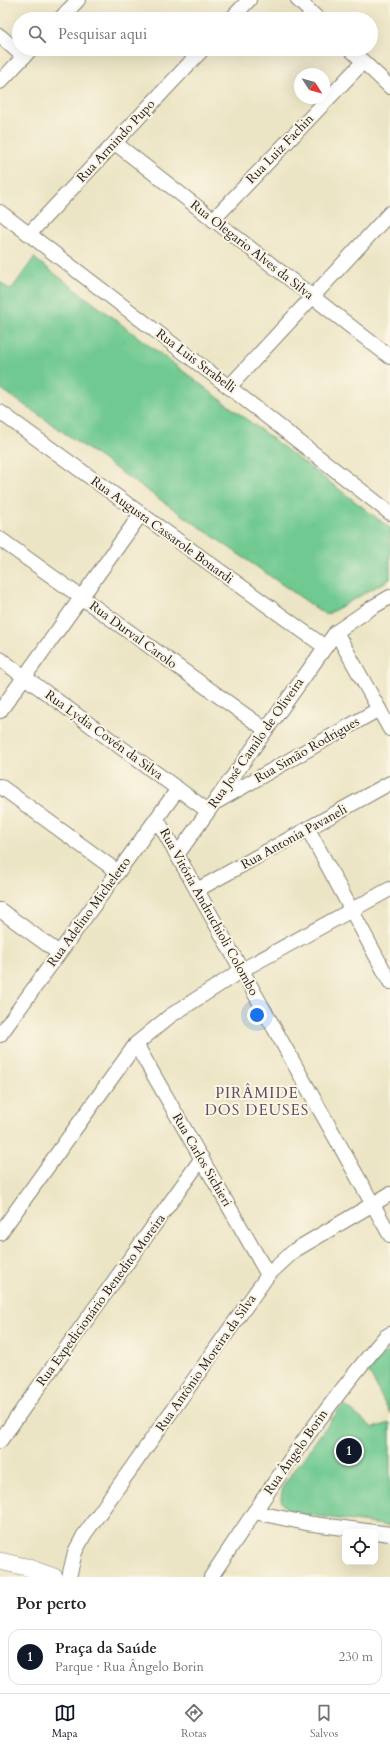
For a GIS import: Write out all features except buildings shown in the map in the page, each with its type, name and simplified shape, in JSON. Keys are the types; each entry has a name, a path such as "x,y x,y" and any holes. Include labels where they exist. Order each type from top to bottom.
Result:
{"street":[{"path":"67,12 78,0"},
{"path":"238,12 249,0"},
{"path":"298,0 311,12"},
{"path":"0,36 12,43"},
{"path":"0,82 25,56"},
{"name":"Rua Armindo Pupo","path":"29,234 196,56"},
{"path":"357,56 390,87"},
{"name":"Rua Luiz Fachin","path":"213,220 363,62"},
{"name":"Rua Olegario Alves da Silva","path":"115,143 390,357"},
{"name":"Rua Luis Strabelli","path":"0,212 229,387 390,513"},
{"path":"229,387 390,213"},
{"name":"Rua Augusta Cassarole Bonardi","path":"0,412 325,647"},
{"path":"0,711 141,514"},
{"name":"Rua Durval Carolo","path":"0,539 266,730"},
{"path":"390,597 336,632 390,728"},
{"name":"Rua José Camilo de Oliveira","path":"177,855 336,632"},
{"name":"Rua Lydia Covén da Silva","path":"0,659 178,789 211,807"},
{"name":"Rua Simão Rodrigues","path":"211,807 379,709"},
{"name":"Rua Antonia Pavaneli","path":"197,890 390,783"},
{"path":"0,786 118,872"},
{"name":"Rua Adelino Micheletto","path":"0,1035 178,789"},
{"name":"Rua Vitória Andruchioli Colombo","path":"157,819 390,1235"},
{"path":"308,829 390,982"},
{"path":"0,1233 136,1044 170,1016 242,970 390,889"},
{"path":"0,910 60,953"},
{"name":"Rua Carlos Sichieri","path":"136,1044 268,1275"},
{"name":"Rua Expedicionário Benedito Moreira","path":"0,1441 202,1158"},
{"name":"Rua Antônio Moreira da Silva","path":"69,1577 75,1552 84,1536 268,1275 295,1250 390,1194"},
{"name":"Rua Ângelo Borin","path":"211,1577 302,1441 362,1364 385,1337 390,1334"},
{"path":"254,1512 306,1523 352,1529"},
{"path":"378,1532 390,1534"},
{"path":"0,1561 26,1567 54,1577"}],"green space":[{"path":"34,258 390,528 390,579 326,615 0,388 0,282 11,290"},
{"path":"390,1348 390,1414 368,1370"},
{"path":"343,1404 373,1428 390,1423 390,1526 296,1513 287,1508 282,1502 281,1498 285,1483"}],"place":[{"name":"Praça da Saúde","path":"349,1451"}],"district":[{"name":"PIRÂMIDE DOS DEUSES","path":"257,1102"}]}
